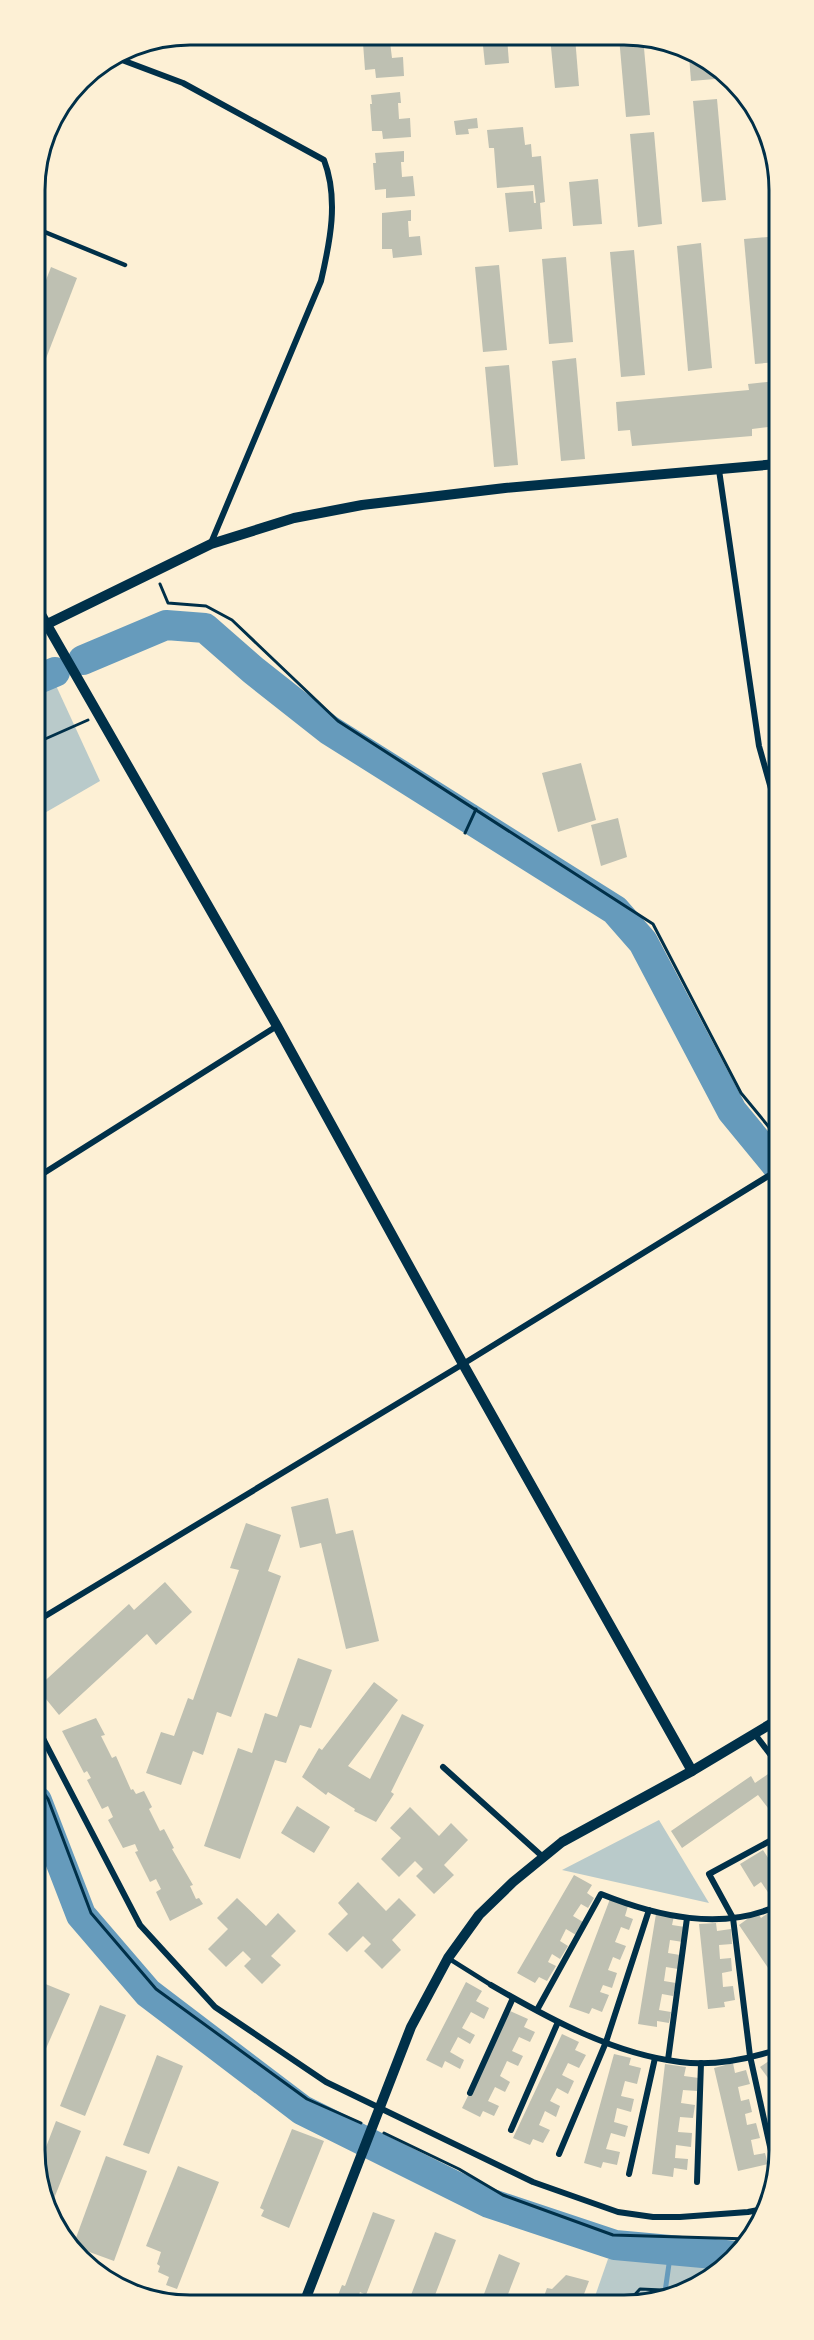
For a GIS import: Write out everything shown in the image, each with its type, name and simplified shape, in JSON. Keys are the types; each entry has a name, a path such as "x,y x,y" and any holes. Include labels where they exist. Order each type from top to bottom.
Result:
{"street":[{"path":"124,61 183,83 324,160 332,180 329,246 321,281 211,544"},
{"path":"692,1771 463,1364 277,1026 46,624 211,544 294,518 362,504 505,488 769,465"},
{"path":"719,470 759,746 769,782"},
{"path":"45,1172 277,1026"},
{"path":"45,1616 463,1364 769,1175"},
{"path":"307,2295 411,2027 448,1958 479,1915 513,1882 562,1842 692,1771 769,1725"},
{"path":"754,1733 769,1753"},
{"path":"45,1742 140,1925 215,2007 326,2082 533,2182 618,2212 653,2217 680,2217 756,2210"},
{"path":"443,1767 543,1857"},
{"path":"769,1841 709,1874 733,1918 750,2056 769,2142"},
{"path":"537,2010 601,1894 649,1911 687,1918 733,1918 769,1908"},
{"path":"559,2154 606,2042 649,1911"},
{"path":"668,2060 687,1918"},
{"path":"491,1985 558,2022 606,2042 655,2058 701,2063 769,2051"},
{"path":"470,2093 513,1998"},
{"path":"511,2130 558,2022"},
{"path":"629,2174 655,2058"},
{"path":"697,2182 701,2063"}],"lane":[{"path":"45,232 125,265"},
{"path":"448,1958 491,1985"}],"path":[{"path":"154,571 168,603 206,606 232,620 338,721 653,924 741,1094 769,1127"},
{"path":"45,739 98,715"},
{"path":"465,833 476,809"},
{"path":"635,2294 640,2289 659,2290"}],"shaded area":[{"path":"45,662 100,781 45,813"},
{"path":"659,1820 709,1903 562,1870"},
{"path":"608,2259 715,2263 697,2276 671,2287 643,2294 595,2295"}],"building":[{"path":"363,45 390,45 392,58 403,57 404,76 376,78 375,69 365,70"},
{"path":"483,45 508,45 509,63 485,65"},
{"path":"551,45 576,45 579,86 555,88"},
{"path":"620,45 644,47 650,115 626,117"},
{"path":"689,61 715,77 715,79 691,81"},
{"path":"400,92 399,119 410,118 411,137 383,139 382,131 372,131 371,95"},
{"path":"717,99 726,200 702,202 693,101"},
{"path":"477,118 478,128 468,129 469,134 456,135 454,121"},
{"path":"523,127 525,145 531,144 532,157 541,156 545,202 540,203 542,229 509,232 505,193 533,191 534,203 536,203 534,185 497,188 494,148 489,148 487,130"},
{"path":"654,132 662,224 638,227 630,134"},
{"path":"404,151 404,162 401,162 402,177 413,176 415,196 386,198 386,189 375,190 373,163 376,163 375,153"},
{"path":"598,179 602,224 573,226 569,182"},
{"path":"411,210 411,221 408,221 409,237 420,236 422,255 393,258 392,249 382,249 382,213"},
{"path":"768,237 769,363 755,364 744,239"},
{"path":"701,243 712,368 688,371 677,246"},
{"path":"634,250 645,375 621,377 610,252"},
{"path":"566,257 573,342 549,344 542,259"},
{"path":"499,265 507,350 483,352 475,267"},
{"path":"51,267 77,278 45,361 45,283"},
{"path":"576,358 585,459 561,461 552,361"},
{"path":"509,365 518,465 494,467 485,367"},
{"path":"769,382 769,427 752,429 752,436 632,446 630,430 618,431 616,402 749,390 748,384"},
{"path":"581,763 596,820 558,832 542,773"},
{"path":"618,818 627,857 601,866 591,825"},
{"path":"328,1498 336,1534 353,1530 379,1641 346,1649 321,1543 300,1548 291,1507"},
{"path":"246,1523 281,1535 268,1571 281,1576 231,1717 217,1712 203,1755 193,1751 181,1785 146,1773 161,1732 174,1736 188,1698 193,1700 239,1570 230,1568"},
{"path":"165,1582 192,1612 156,1645 147,1634 59,1715 45,1698 45,1681 129,1604 134,1610"},
{"path":"298,1658 332,1670 311,1728 300,1725 286,1763 275,1760 240,1859 204,1846 238,1748 252,1753 265,1713 277,1717"},
{"path":"374,1682 398,1700 348,1766 370,1779 402,1714 424,1725 391,1792 394,1794 376,1822 354,1811 355,1809 328,1792 326,1795 302,1777 319,1748 322,1750"},
{"path":"96,1718 105,1735 101,1736 112,1758 116,1756 131,1790 133,1789 136,1794 144,1791 152,1807 149,1809 160,1831 164,1829 174,1848 172,1849 193,1885 190,1886 196,1899 199,1898 203,1904 170,1921 156,1892 161,1889 156,1879 150,1882 135,1852 138,1851 135,1844 123,1848 108,1820 113,1817 108,1806 102,1809 87,1780 91,1778 87,1771 84,1773 62,1731"},
{"path":"769,1773 769,1809 758,1795 682,1848 671,1831 751,1776 755,1783"},
{"path":"297,1806 330,1827 314,1853 281,1833"},
{"path":"410,1807 439,1836 451,1823 468,1840 444,1865 454,1875 434,1894 416,1876 423,1869 415,1861 399,1877 381,1859 401,1838 390,1828"},
{"path":"763,1850 769,1859 769,1894 761,1882 754,1887 740,1864"},
{"path":"574,1875 592,1885 587,1893 594,1898 588,1908 581,1904 573,1916 583,1922 576,1935 566,1929 560,1941 568,1946 560,1959 552,1954 548,1962 556,1966 547,1981 539,1977 535,1983 517,1973"},
{"path":"358,1882 386,1911 399,1898 416,1915 392,1940 401,1950 382,1969 364,1951 371,1944 363,1936 347,1952 328,1934 348,1914 338,1903"},
{"path":"237,1898 266,1926 278,1913 296,1931 271,1956 281,1965 262,1984 244,1966 251,1959 243,1951 226,1967 208,1949 228,1929 217,1918"},
{"path":"610,1899 628,1906 625,1916 633,1919 629,1930 621,1927 615,1942 626,1946 620,1960 613,1957 608,1970 617,1973 612,1988 603,1985 600,1992 609,1995 602,2012 592,2008 589,2014 569,2007"},
{"path":"757,1912 761,1918 769,1913 769,1969 739,1925"},
{"path":"656,1914 674,1916 672,1925 685,1927 683,1942 670,1940 668,1953 680,1955 678,1969 666,1967 664,1981 676,1983 673,1996 662,1994 659,2010 671,2012 669,2023 657,2021 657,2027 638,2024"},
{"path":"716,1923 717,1931 731,1929 732,1944 719,1945 720,1959 731,1958 732,1971 722,1973 723,1987 733,1986 735,2000 724,2002 725,2007 708,2009 699,1924"},
{"path":"466,1982 482,1991 476,2001 489,2008 484,2019 471,2012 462,2028 475,2035 470,2044 458,2037 450,2052 464,2060 460,2069 445,2061 442,2068 426,2060"},
{"path":"45,1984 70,1994 45,2051"},
{"path":"100,2005 126,2015 85,2116 60,2106"},
{"path":"510,2011 528,2019 524,2027 535,2032 530,2042 519,2037 512,2051 523,2056 518,2066 507,2061 500,2076 510,2082 505,2092 495,2087 488,2101 499,2106 494,2116 483,2111 480,2117 462,2108"},
{"path":"562,2034 579,2042 575,2050 586,2055 579,2068 568,2063 562,2075 574,2081 568,2094 557,2088 550,2101 560,2106 556,2117 545,2111 539,2125 550,2130 543,2143 533,2139 530,2145 513,2138"},
{"path":"614,2054 631,2058 629,2065 641,2068 637,2084 625,2081 621,2096 634,2099 631,2112 617,2108 614,2122 628,2126 625,2137 611,2133 606,2149 620,2152 617,2165 603,2162 601,2168 584,2163"},
{"path":"157,2055 183,2066 149,2154 123,2145"},
{"path":"769,2061 769,2079 760,2067"},
{"path":"733,2063 735,2073 746,2070 750,2084 738,2087 741,2101 749,2099 752,2112 745,2114 747,2125 756,2123 760,2138 751,2140 754,2155 765,2153 768,2164 738,2171 714,2068"},
{"path":"665,2064 686,2067 684,2076 699,2078 697,2091 683,2090 681,2103 695,2105 693,2118 680,2117 678,2132 692,2133 691,2147 676,2145 675,2158 688,2159 687,2170 674,2168 673,2177 652,2174"},
{"path":"56,2121 81,2131 54,2199 48,2178 45,2150"},
{"path":"292,2129 324,2141 289,2228 261,2216 264,2210 260,2208"},
{"path":"106,2156 147,2171 114,2261 85,2250 76,2239"},
{"path":"178,2166 219,2182 177,2289 166,2285 169,2277 158,2272 160,2266 157,2264 161,2252 146,2246"},
{"path":"373,2212 395,2220 366,2295 360,2292 359,2295 338,2295 342,2285 345,2286"},
{"path":"435,2232 456,2240 435,2295 411,2295"},
{"path":"499,2254 520,2263 508,2295 484,2295"},
{"path":"566,2275 589,2281 584,2295 544,2295 547,2288 552,2289"}],"waterway":[{"path":"83,660 166,625 205,628 253,670 329,730 615,910 643,942 732,1111 769,1156"},
{"path":"45,676 55,672"},
{"path":"45,1822 81,1915 148,1993 302,2110 489,2203 615,2245 724,2255"},
{"path":"666,2288 671,2250"}]}
